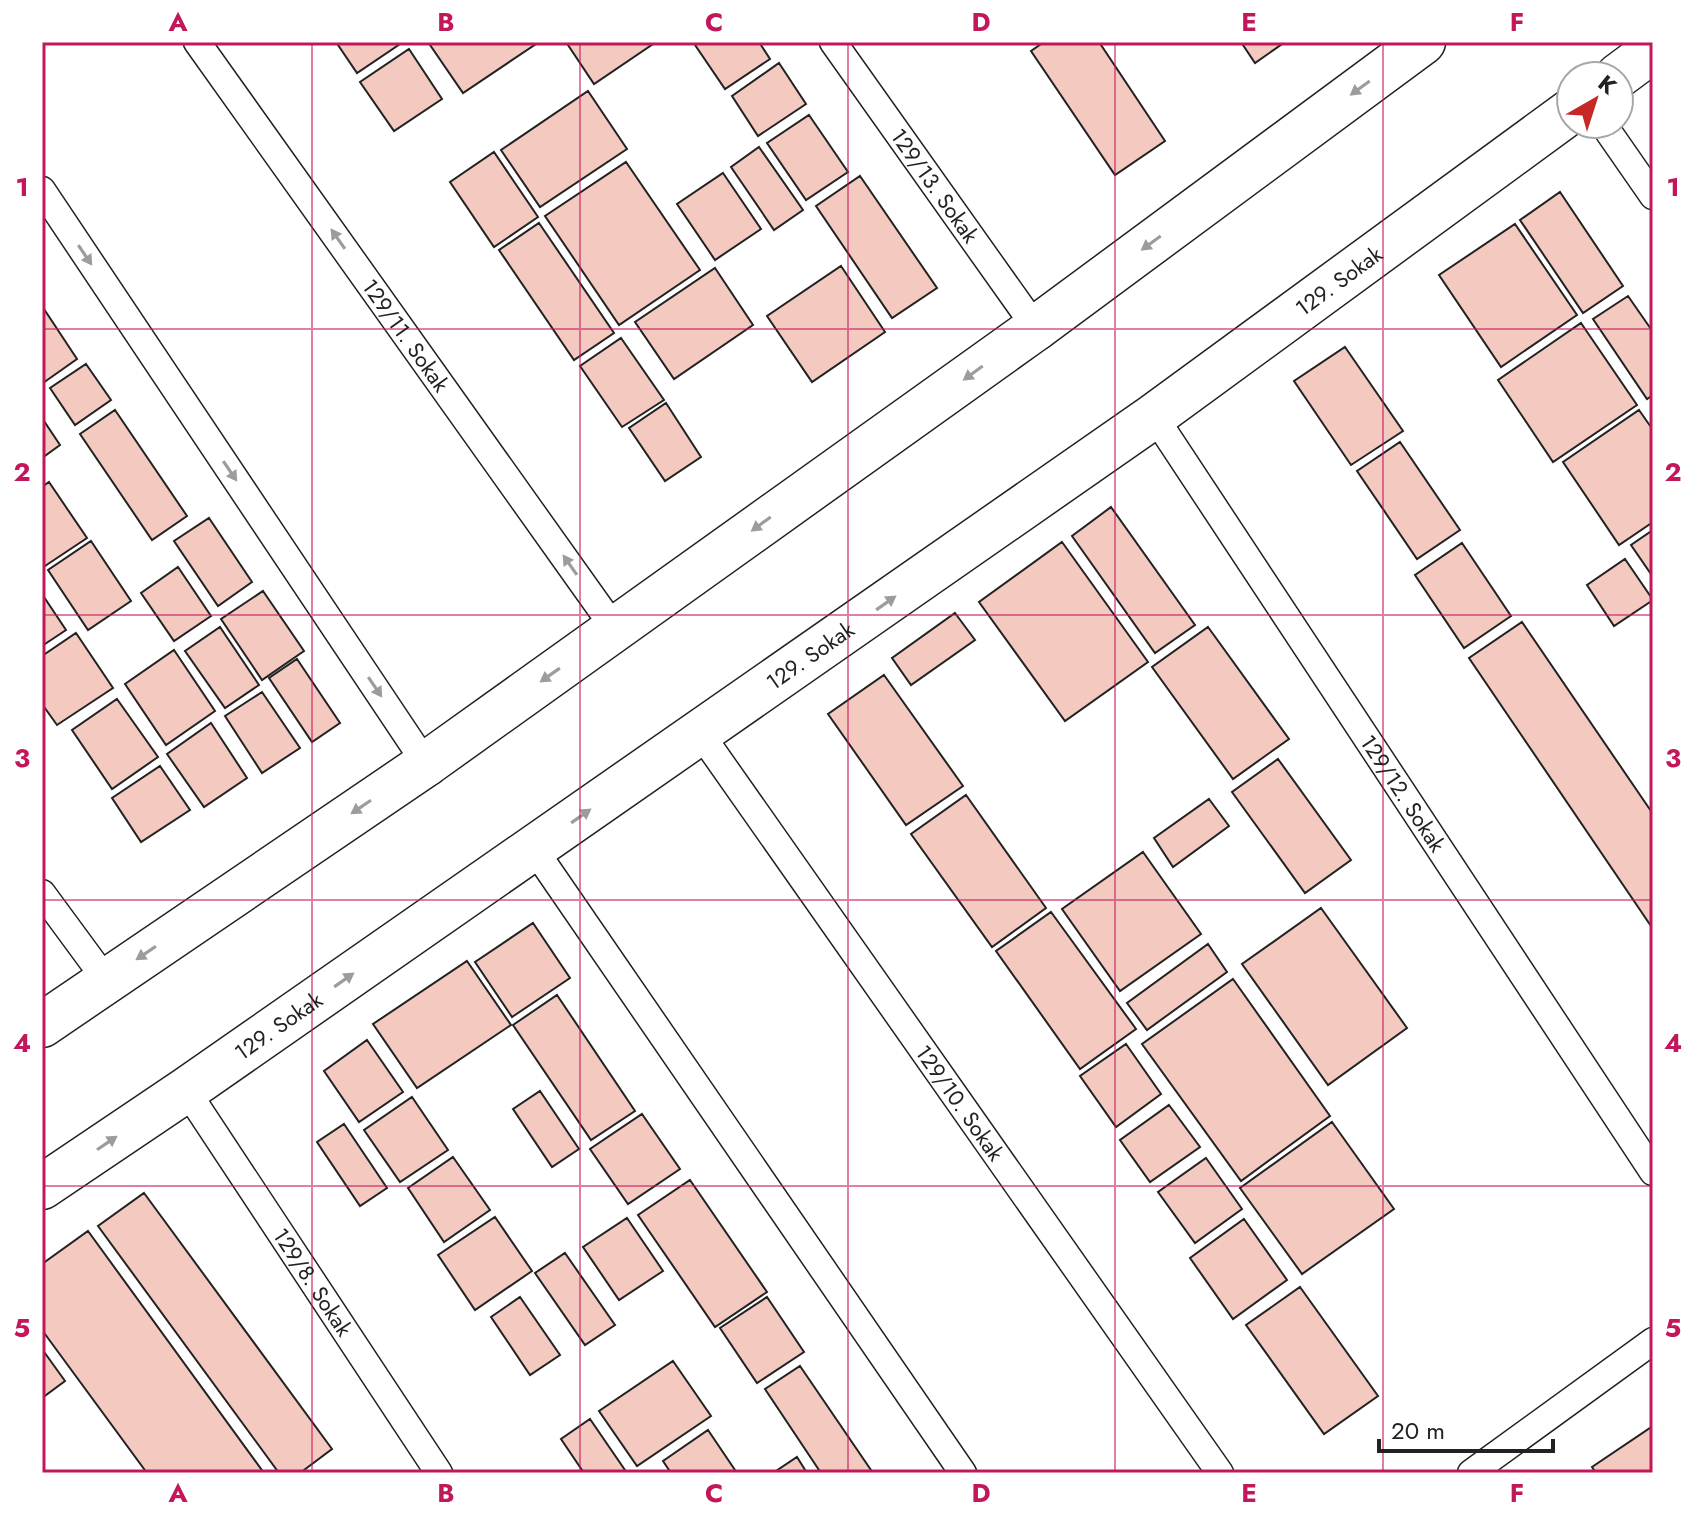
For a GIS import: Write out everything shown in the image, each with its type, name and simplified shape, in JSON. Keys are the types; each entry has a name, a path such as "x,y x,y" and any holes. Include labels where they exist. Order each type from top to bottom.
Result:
{"street":[{"path":"42,1025 426,764 1036,328 1423,42"},
{"path":"1635,63 1653,50"},
{"name":"129. Sokak","path":"42,1187 534,849 1154,416 1555,123"}],"lane":[{"name":"129/11. Sokak","path":"197,42 615,629"},
{"name":"129/13. Sokak","path":"833,42 1036,328"},
{"path":"1614,140 1653,196"},
{"path":"42,190 426,764"},
{"name":"129/12. Sokak","path":"1154,416 1653,1172"},
{"name":"129/10. Sokak","path":"700,733 1220,1473"},
{"path":"534,849 963,1473"},
{"path":"42,893 106,980"},
{"name":"129/8. Sokak","path":"186,1090 439,1473"},
{"path":"1471,1473 1653,1341"}],"building":[{"path":"336,42 403,42 357,73"},
{"path":"428,42 539,42 463,93"},
{"path":"566,42 656,42 594,84"},
{"path":"693,42 759,42 770,59 725,89"},
{"path":"1044,42 1099,42 1165,141 1115,175 1031,51"},
{"path":"1241,42 1285,42 1255,63"},
{"path":"409,49 442,99 394,131 360,82"},
{"path":"779,63 806,104 758,136 732,96"},
{"path":"588,91 627,149 540,207 501,150"},
{"path":"809,115 848,172 806,200 767,143"},
{"path":"759,147 803,210 774,230 731,167"},
{"path":"494,152 538,217 494,247 450,182"},
{"path":"626,162 700,270 619,325 545,216"},
{"path":"723,173 761,229 715,260 677,204"},
{"path":"860,176 937,288 892,318 816,206"},
{"path":"1560,192 1623,286 1583,313 1520,220"},
{"path":"539,223 614,333 574,360 499,250"},
{"path":"1515,224 1577,315 1501,367 1439,275"},
{"path":"841,266 885,332 812,382 767,316"},
{"path":"715,268 753,325 674,379 635,322"},
{"path":"1628,296 1653,332 1653,395 1647,399 1593,319"},
{"path":"42,306 77,359 43,383 42,382"},
{"path":"1581,323 1637,405 1553,462 1498,380"},
{"path":"621,338 664,400 622,427 580,366"},
{"path":"1345,347 1403,431 1351,465 1294,381"},
{"path":"86,364 111,400 75,425 50,388"},
{"path":"666,403 701,457 665,481 629,428"},
{"path":"115,410 187,516 152,540 80,434"},
{"path":"1639,410 1653,430 1653,522 1619,545 1563,462"},
{"path":"42,418 60,445 42,458"},
{"path":"1400,442 1460,530 1417,559 1357,471"},
{"path":"49,482 87,538 42,568 42,487"},
{"path":"1111,507 1195,625 1155,653 1072,536"},
{"path":"209,518 252,582 218,606 174,541"},
{"path":"1653,530 1653,577 1631,545"},
{"path":"91,541 131,601 88,630 48,570"},
{"path":"1062,542 1148,662 1065,721 979,602"},
{"path":"1462,543 1511,616 1464,648 1415,575"},
{"path":"1625,559 1653,600 1614,626 1587,585"},
{"path":"178,567 211,616 174,641 141,593"},
{"path":"263,591 304,651 262,680 221,619"},
{"path":"42,594 66,630 42,646"},
{"path":"955,613 975,640 911,685 892,658"},
{"path":"1522,622 1653,814 1653,929 1469,658"},
{"path":"220,627 259,685 225,708 185,651"},
{"path":"1208,627 1289,739 1233,779 1152,667"},
{"path":"76,633 113,688 57,725 42,704 42,656"},
{"path":"174,650 215,711 166,745 125,684"},
{"path":"297,659 340,723 312,742 269,678"},
{"path":"884,675 963,786 906,825 828,714"},
{"path":"262,692 300,748 262,773 225,716"},
{"path":"117,699 158,757 112,789 72,730"},
{"path":"211,723 247,778 204,807 167,754"},
{"path":"1278,759 1351,860 1305,893 1232,792"},
{"path":"160,766 190,810 141,842 112,798"},
{"path":"966,795 1046,908 992,947 911,834"},
{"path":"1209,799 1229,826 1173,867 1154,838"},
{"path":"1143,852 1201,934 1120,991 1062,909"},
{"path":"1321,908 1407,1028 1328,1085 1242,964"},
{"path":"1051,912 1136,1029 1080,1069 996,951"},
{"path":"533,923 570,978 512,1017 475,962"},
{"path":"1208,944 1227,972 1147,1030 1127,1003"},
{"path":"467,961 511,1025 417,1088 373,1024"},
{"path":"1233,979 1330,1116 1241,1181 1142,1044"},
{"path":"557,995 635,1111 591,1140 513,1025"},
{"path":"367,1040 403,1092 359,1122 324,1071"},
{"path":"1126,1044 1161,1094 1116,1127 1080,1076"},
{"path":"540,1091 579,1149 552,1167 513,1109"},
{"path":"412,1097 448,1150 400,1182 364,1130"},
{"path":"1169,1105 1200,1147 1150,1182 1120,1140"},
{"path":"642,1114 680,1169 628,1204 590,1149"},
{"path":"1332,1122 1394,1209 1302,1274 1240,1188"},
{"path":"344,1124 387,1188 360,1206 317,1142"},
{"path":"453,1157 490,1210 444,1242 408,1188"},
{"path":"1206,1158 1242,1209 1195,1243 1158,1192"},
{"path":"690,1180 767,1292 715,1327 638,1215"},
{"path":"144,1193 332,1449 300,1473 279,1473 98,1226"},
{"path":"495,1217 532,1271 475,1310 438,1255"},
{"path":"627,1218 663,1271 619,1300 583,1247"},
{"path":"1244,1219 1287,1280 1233,1319 1190,1258"},
{"path":"88,1231 264,1473 147,1473 42,1330 42,1264"},
{"path":"565,1253 615,1325 585,1345 535,1273"},
{"path":"1300,1287 1378,1396 1324,1434 1246,1325"},
{"path":"520,1297 560,1355 530,1375 491,1317"},
{"path":"767,1297 804,1352 757,1383 720,1328"},
{"path":"42,1349 65,1381 42,1398"},
{"path":"673,1361 711,1416 637,1466 599,1411"},
{"path":"800,1366 873,1473 821,1473 765,1389"},
{"path":"590,1419 627,1473 584,1473 561,1439"},
{"path":"1653,1426 1653,1473 1596,1473 1592,1467"},
{"path":"708,1430 737,1473 671,1473 663,1461"},
{"path":"797,1457 807,1473 773,1473"}]}
